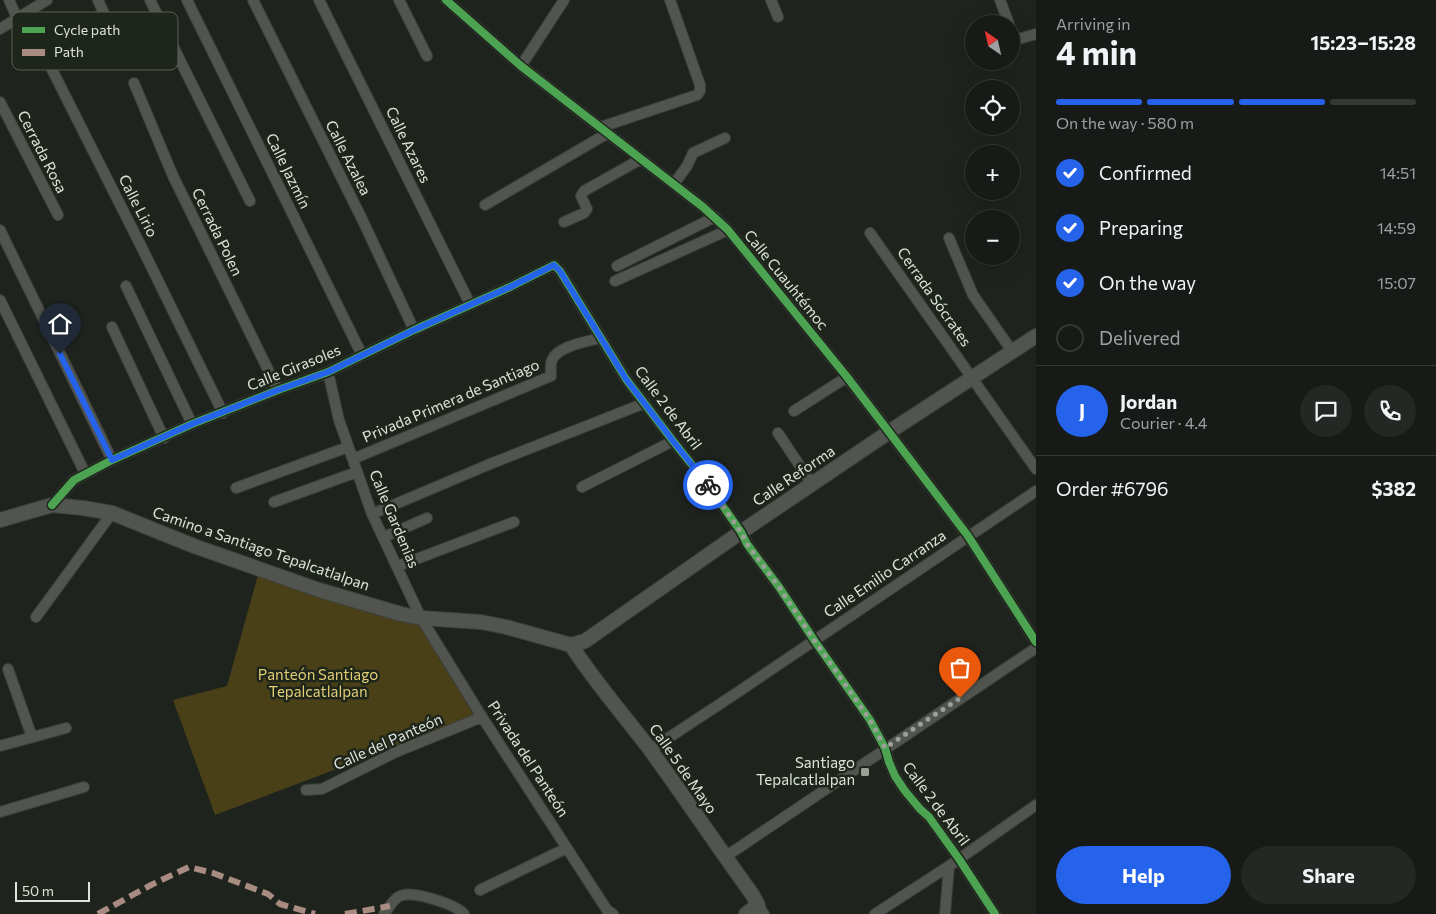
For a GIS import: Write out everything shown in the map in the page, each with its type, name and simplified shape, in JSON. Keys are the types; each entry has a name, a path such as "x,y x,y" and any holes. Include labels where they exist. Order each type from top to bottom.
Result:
{"street":[{"name":"Calle Lirio","path":"9,0 17,12"},
{"path":"27,12 47,0"},
{"path":"98,0 103,12"},
{"path":"150,0 156,12"},
{"name":"Calle Jazmín","path":"187,0 362,355"},
{"name":"Calle Azalea","path":"252,0 362,219 414,330"},
{"name":"Calle Azares","path":"319,0 470,304"},
{"path":"399,0 427,56"},
{"name":"Calle Cuauhtémoc","path":"446,0 521,66 674,184 728,230 847,377 968,536 1036,642"},
{"path":"521,66 564,0"},
{"path":"485,205 604,130 697,95 700,91 700,85 670,0"},
{"path":"771,0 778,17"},
{"path":"1000,0 1006,15"},
{"path":"0,29 12,21"},
{"path":"1020,39 1036,34"},
{"path":"178,56 250,201"},
{"name":"Calle Lirio","path":"49,70 140,243 223,413"},
{"name":"Cerrada Polen","path":"134,84 172,176 278,390"},
{"name":"Cerrada Rosa","path":"0,102 58,215"},
{"path":"674,184 687,166 693,153 726,138"},
{"path":"564,222 584,213 587,209 581,196 584,191 641,159"},
{"path":"617,266 715,217"},
{"path":"0,230 112,460"},
{"path":"615,281 728,230"},
{"name":"Cerrada Sócrates","path":"870,233 1036,469"},
{"path":"949,238 973,295 1012,351"},
{"name":"Calle Girasoles","path":"52,505 74,480 112,460 192,424 328,372 554,265"},
{"name":"Calle 2 de Abril","path":"554,265 560,271 626,379 708,485 870,720 885,748 895,776 905,792 929,817 959,858 995,914"},
{"path":"126,286 192,424"},
{"path":"0,300 85,473"},
{"path":"112,326 164,438"},
{"name":"Calle Reforma","path":"571,645 585,642 741,532 1036,336"},
{"name":"Privada Primera de Santiago","path":"353,459 551,376 552,358 564,348 600,338"},
{"name":"Calle Gardenias","path":"328,372 339,420 372,514 398,566 420,618"},
{"path":"794,411 847,377"},
{"path":"372,514 490,464 645,403"},
{"path":"778,433 812,484"},
{"path":"582,487 673,441"},
{"path":"236,488 348,446"},
{"path":"274,502 357,472"},
{"name":"Calle Emilio Carranza","path":"650,750 1036,491"},
{"name":"Camino a Santiago Tepalcatlalpan","path":"0,520 52,505 112,513 194,546 319,590 401,614 420,618 481,622 506,626 571,645"},
{"path":"36,617 112,513"},
{"path":"384,537 427,518"},
{"path":"398,566 514,522"},
{"name":"Privada del Panteón","path":"420,618 607,910 613,914"},
{"name":"Calle 5 de Mayo","path":"571,645 584,665 650,750 761,909"},
{"path":"725,857 1036,648"},
{"path":"8,669 32,737"},
{"name":"Calle del Panteón","path":"306,790 322,789 396,752 482,717"},
{"path":"0,746 66,728"},
{"path":"0,812 84,787"},
{"path":"875,914 950,866 1036,805"},
{"path":"480,890 567,848"},
{"path":"945,914 950,866"},
{"path":"384,914 396,899 402,895 414,895 438,900 461,910 464,914"},
{"path":"746,914 761,909"}],"green space":[{"name":"Panteón Santiago Tepalcatlalpan","path":"258,575 422,624 476,716 215,815 173,700 227,686"}],"marked path":[{"path":"98,914 189,867 213,873 268,894 280,904 315,914"},
{"path":"345,914 390,906"}],"cycle path":[{"path":"446,0 521,66 703,207 728,230 847,377 968,536 1036,642"},
{"path":"52,505 74,480 112,460 192,424 328,372 554,265 560,271 626,379 708,485 870,720 885,748 895,776 905,791 929,817 995,914"}],"way so far":[{"path":"708,485 870,720 885,748 960,698"}],"place":[{"name":"Santiago Tepalcatlalpan","path":"865,772"}],"route":[{"path":"60,354 112,460 192,424 328,372 554,265 560,271 626,379 708,485"}]}
